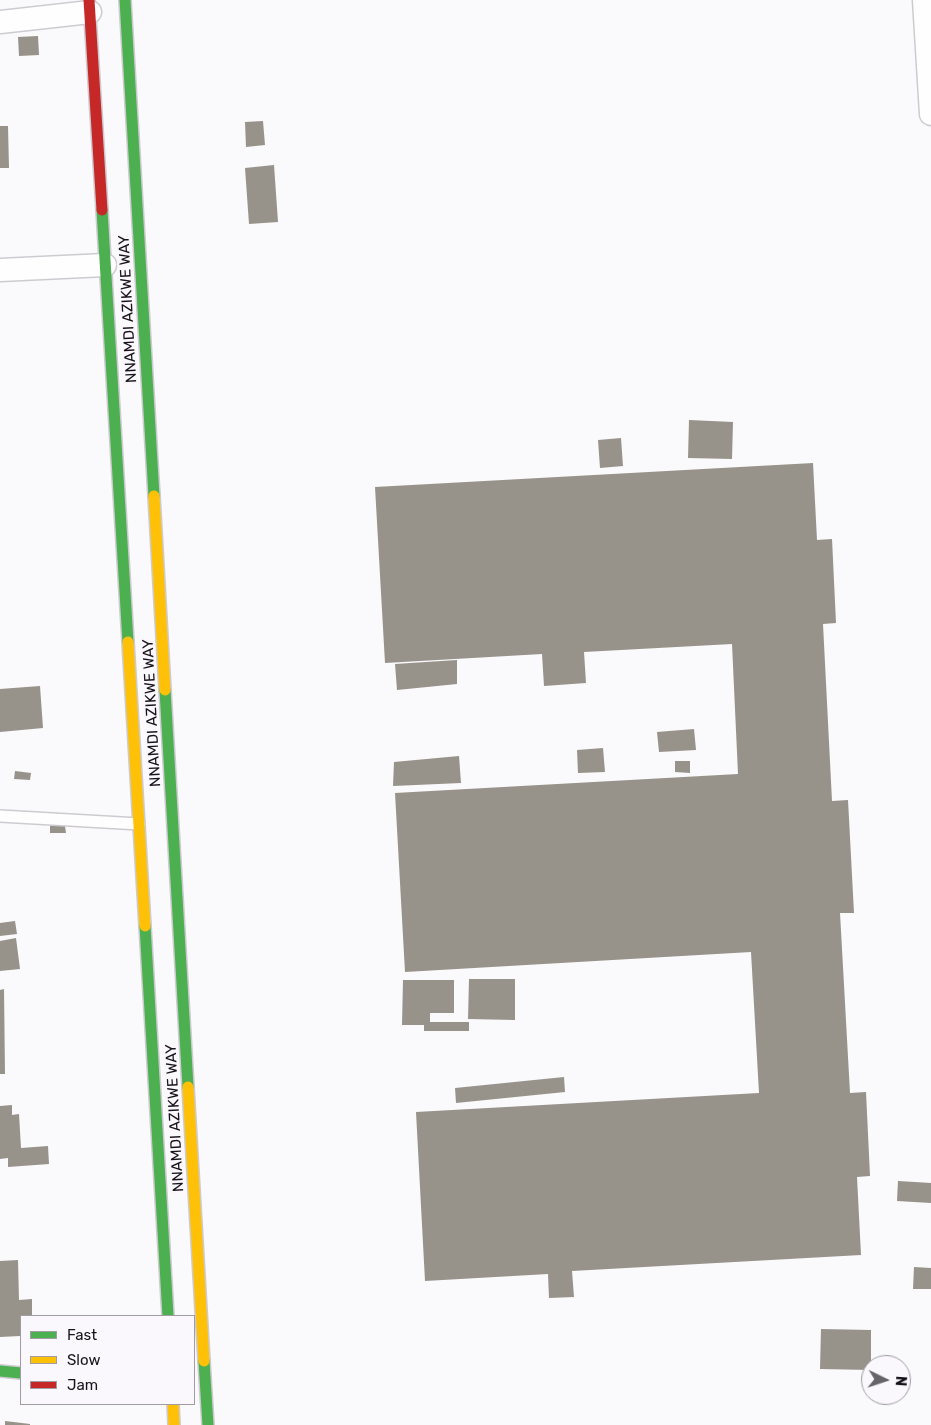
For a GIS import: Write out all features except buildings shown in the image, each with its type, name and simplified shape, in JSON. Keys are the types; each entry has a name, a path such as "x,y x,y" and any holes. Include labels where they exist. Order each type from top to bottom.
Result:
{"main road":[{"name":"NNAMDI AZIKWE WAY","path":"126,0 208,1425"},
{"name":"NNAMDI AZIKWE WAY","path":"90,6 168,1315"},
{"path":"0,1371 20,1373"},
{"path":"173,1405 174,1425"}],"street":[{"path":"924,0 931,114"},
{"path":"0,22 90,6"},
{"path":"0,270 106,265"}],"lane":[{"path":"0,816 140,824"}],"traffic: fast":[{"path":"125,0 154,496"},
{"path":"102,210 128,642"},
{"path":"165,690 188,1087"},
{"path":"145,926 168,1315"},
{"path":"204,1361 208,1425"},
{"path":"0,1371 20,1373"}],"traffic: slow":[{"path":"154,496 165,690"},
{"path":"128,642 145,926"},
{"path":"188,1087 204,1361"},
{"path":"173,1405 174,1425"}],"traffic: jam":[{"path":"89,0 102,210"}]}
